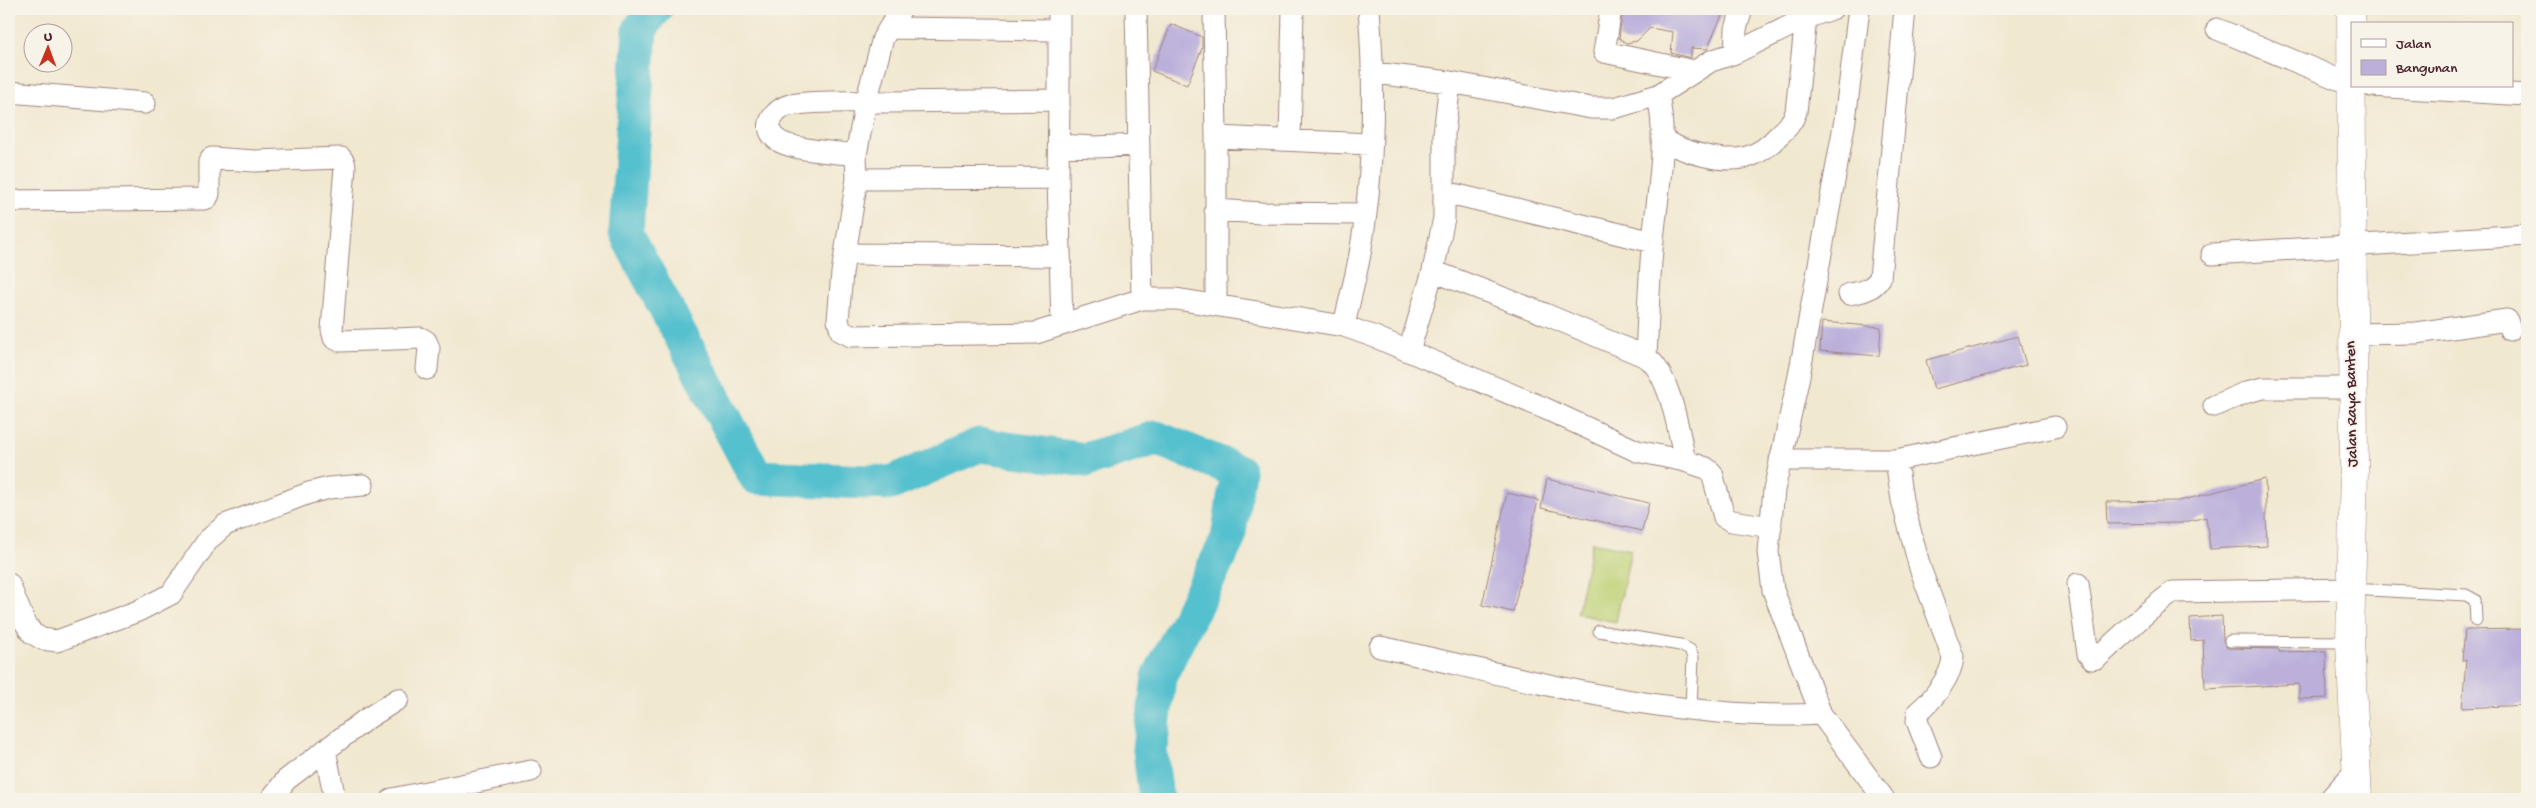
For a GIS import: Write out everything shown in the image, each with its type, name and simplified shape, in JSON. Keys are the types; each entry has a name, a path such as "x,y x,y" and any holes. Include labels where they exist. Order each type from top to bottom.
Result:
{"main road":[{"name":"Jalan Raya Banten","path":"2351,9 2352,22"},
{"name":"Jalan Raya Banten","path":"2358,88 2351,245 2354,470 2350,642 2358,799"}],"street":[{"path":"901,9 891,28 883,38 866,102 856,155 857,179 842,273 838,320 841,330 851,336 1036,333 1142,299 1176,299 1344,326 1409,351 1544,408 1637,450 1706,468 1712,473 1724,518 1771,527"},
{"path":"1136,9 1142,299"},
{"path":"1214,9 1216,306"},
{"path":"1290,140 1293,9"},
{"path":"1344,326 1361,249 1365,214 1374,73 1369,9"},
{"path":"1611,9 1604,52 1694,71"},
{"path":"1735,53 1736,29 1742,9"},
{"path":"1374,73 1450,82 1591,108 1614,108 1658,95 1694,71 1806,18 1832,9"},
{"path":"1859,9 1845,120 1799,376 1774,490 1768,552 1773,590 1821,714 1884,799"},
{"path":"1849,294 1864,291 1874,286 1880,278 1905,9"},
{"path":"1662,139 1675,148 1690,153 1737,160 1751,156 1767,147 1792,123 1796,112 1806,18"},
{"path":"891,28 1059,19 1058,178 1062,324"},
{"path":"2217,29 2351,83"},
{"path":"1409,351 1433,271 1444,218 1444,134 1450,82"},
{"path":"2396,88 2527,95"},
{"path":"9,92 145,103"},
{"path":"1646,357 1662,139 1662,110 1658,95"},
{"path":"856,155 786,144 774,138 770,129 771,119 775,112 789,105 866,102 1059,100"},
{"path":"1216,137 1370,144"},
{"path":"1059,145 1095,147 1139,145"},
{"path":"9,201 203,199 208,198 209,194 209,162 212,158 254,161 341,158 344,162 344,167 332,330 334,338 340,341 421,338 426,341 429,348 427,369"},
{"path":"857,179 1058,178"},
{"path":"1445,192 1653,242"},
{"path":"1215,210 1261,213 1365,214"},
{"path":"2212,254 2527,236"},
{"path":"847,250 856,254 1059,256"},
{"path":"1433,271 1545,314 1654,362 1665,387 1685,461"},
{"path":"2353,334 2416,333 2507,320 2510,330"},
{"path":"2214,406 2247,392 2263,388 2352,388"},
{"path":"1780,460 1896,460 2055,426"},
{"path":"1896,460 1902,500 1920,568 1953,657 1949,672 1926,706 1918,712 1917,721 1931,757"},
{"path":"9,584 24,621 32,633 42,639 57,641 138,611 170,594 208,540 225,525 309,493 329,488 363,485"},
{"path":"2078,584 2088,654 2092,659 2097,658 2145,614 2173,592 2350,589"},
{"path":"1380,647 1617,698 1691,709 1784,716 1821,714"},
{"path":"271,799 286,780 364,720 398,699"},
{"path":"325,750 335,799"},
{"path":"2330,799 2357,769"},
{"path":"392,799 531,771"}],"lane":[{"path":"2350,589 2466,595 2475,600 2476,621"},
{"path":"1599,631 1680,645 1690,650 1694,657 1691,709"},
{"path":"2230,641 2350,642"}],"green space":[{"path":"1592,542 1631,550 1616,622 1577,614"}],"building":[{"path":"1623,9 1725,9 1707,49 1691,48 1691,58 1671,53 1673,32 1650,28 1637,41 1626,43 1619,38"},
{"path":"1171,24 1202,37 1202,48 1187,85 1152,71"},
{"path":"1822,322 1881,327 1879,356 1820,351"},
{"path":"2018,336 2026,365 1934,389 1926,360"},
{"path":"1547,479 1649,503 1642,531 1541,508"},
{"path":"2265,479 2267,546 2210,549 2206,517 2181,523 2107,524 2106,502 2179,501"},
{"path":"1507,493 1538,500 1513,612 1482,605"},
{"path":"2222,616 2223,641 2227,648 2279,649 2279,652 2326,651 2327,698 2299,699 2299,684 2205,689 2203,640 2191,641 2190,618"},
{"path":"2527,629 2527,705 2462,708 2466,660 2462,660 2465,630"}],"waterway":[{"path":"655,9 640,29 626,233 756,477 891,483 979,445 1086,460 1156,438 1238,471 1228,539 1159,677 1150,750 1156,799"}]}
